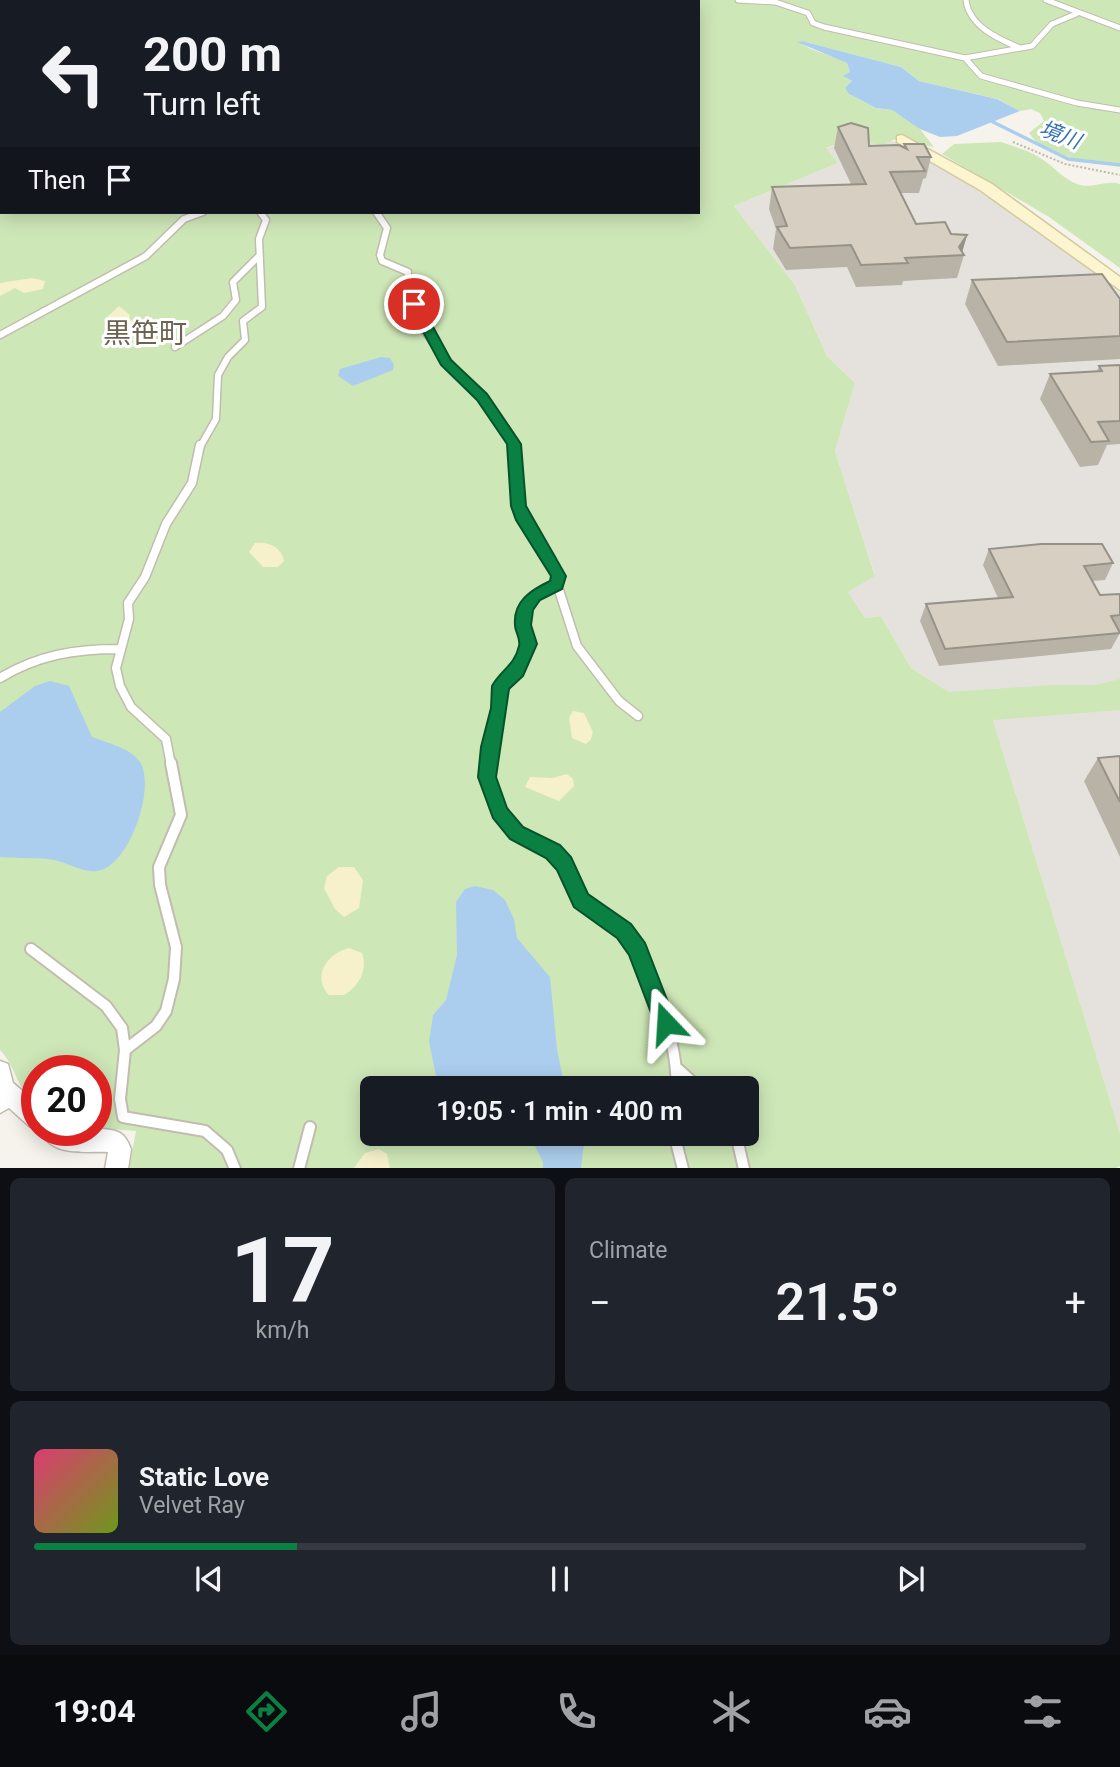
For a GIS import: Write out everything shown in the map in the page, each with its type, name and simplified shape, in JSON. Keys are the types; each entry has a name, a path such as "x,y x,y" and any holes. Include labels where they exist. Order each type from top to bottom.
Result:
{"street":[{"path":"902,139 986,187 1120,285"},
{"path":"1,1087 21,1104"},
{"path":"112,1141 120,1149 116,1168"}],"lane":[{"path":"738,0 771,1 808,13 813,23 824,27 965,58 1036,43 1052,24 1076,14"},
{"path":"966,0 966,8 974,18 999,39 1021,48"},
{"path":"1046,0 1076,14 1120,27"},
{"path":"965,58 981,75 1087,105 1120,110"},
{"path":"0,335 146,256 184,219 198,214"},
{"path":"125,1051 156,1026 166,1011 174,979 176,947 160,885 159,867 181,815 166,739 131,706 120,686 116,668 119,649 130,619 128,603 145,577 166,524 192,483 201,441 216,419 218,375 228,357 245,340 243,321 262,307 259,256 260,239 266,220 262,214"},
{"path":"377,214 387,228 380,255 382,261 408,272 407,286 421,322 446,362 482,397 514,444 518,506 523,520 549,556 558,576 557,584 577,646 619,701 638,716"},
{"path":"175,346 223,316 236,300 233,282 259,256"},
{"path":"557,584 535,596 525,608 523,625 528,644 517,671 501,686 500,708 489,747 487,777 500,812 516,833 553,852 564,863 581,900 624,931 638,950 673,1041 677,1076"},
{"path":"0,678 22,663 62,650 119,649"},
{"path":"31,949 77,981 110,1011 122,1028 125,1051 120,1099 123,1116 205,1130 227,1150 235,1168"},
{"path":"678,1069 686,1076"},
{"path":"299,1168 310,1127"},
{"path":"677,1146 683,1168"},
{"path":"739,1146 744,1168"}],"path":[{"path":"1013,142 1049,160 1119,176"}],"shaded area":[{"path":"853,138 891,140 924,155 1035,228 1120,293 1120,1133 993,720 911,668 881,616 865,618 848,592 875,575 835,451 855,383 827,356 795,285 734,206 838,163 825,149"}],"green space":[{"path":"700,0 1120,0 1120,164 1070,158 1047,149 1029,133 1044,121 1040,113 1031,109 1020,111 998,99 919,81 901,67 799,41 807,47 847,63 850,72 845,77 852,81 849,94 876,108 892,110 916,124 934,147 902,139 890,141 883,146 853,138 826,148 838,163 734,206 795,285 827,356 855,383 835,451 875,576 848,592 865,618 881,616 911,668 949,692 1096,685 1120,679 1120,710 993,720 1120,1133 1120,1166 129,1168 136,1131 112,1129 112,1055 21,1055 20,1083 0,1050 0,214 700,214"},
{"path":"1001,142 1036,155 1077,184 1120,184 1120,268 1049,217 942,154 954,144"}],"sand":[{"path":"32,278 45,281 43,289 24,293 15,288 0,296 0,283"},
{"path":"119,306 130,315 129,319 137,323 123,334 105,328 108,323 104,320"},
{"path":"255,543 274,546 284,561 278,567 263,567 249,552"},
{"path":"573,711 584,713 593,732 586,744 572,738 569,718"},
{"path":"567,774 573,779 574,786 559,801 525,787 530,777 553,778"},
{"path":"339,867 354,867 363,880 359,908 344,917 335,909 324,888 327,876"},
{"path":"349,948 362,953 364,965 361,977 344,995 329,995 322,980 324,966 334,955"},
{"path":"379,1149 387,1154 390,1168 354,1168 365,1153"}],"water":[{"path":"802,41 901,67 919,81 997,99 1020,111 957,136 940,137 920,129 892,110 876,108 849,94 845,88 852,81 843,76 850,72 847,63 797,42"},
{"path":"381,357 390,358 394,365 393,370 353,386 338,376 340,369"},
{"path":"50,681 69,686 92,737 131,753 140,762 144,773 142,805 130,839 112,864 101,870 83,870 48,859 0,857 0,712 35,686"},
{"path":"475,886 493,890 505,900 514,919 517,938 550,977 557,1049 563,1076 436,1076 429,1042 433,1015 446,1000 457,955 456,902 465,889"},
{"path":"535,1146 584,1146 581,1168 543,1168"}],"building":[{"path":"851,123 868,128 869,146 899,145 907,149 904,144 924,144 931,157 917,157 925,171 890,172 916,224 945,222 951,234 967,235 959,247 964,255 905,258 908,263 861,265 851,245 790,248 777,227 787,226 772,187 866,184 838,127"},
{"path":"1102,274 1120,299 1120,336 1007,342 972,280"},
{"path":"1120,365 1120,421 1098,422 1109,441 1091,442 1050,374 1102,371 1099,366"},
{"path":"1041,544 1102,544 1113,563 1084,566 1100,595 1120,594 1120,615 1111,616 1120,633 945,649 926,604 1013,597 989,549"},
{"path":"1120,756 1120,802 1098,758"}],"waterway":[{"name":"境川","path":"993,122 1068,159 1120,165"}],"district":[{"name":"黒笹町","path":"145,333"}],"route":[{"path":"414,304 421,322 446,362 482,397 514,444 518,506 523,520 549,556 558,576 557,584 535,596 525,608 523,625 528,644 517,671 501,686 500,708 489,747 487,777 500,812 516,833 553,852 564,863 581,900 624,931 638,950 666,1023"}]}
